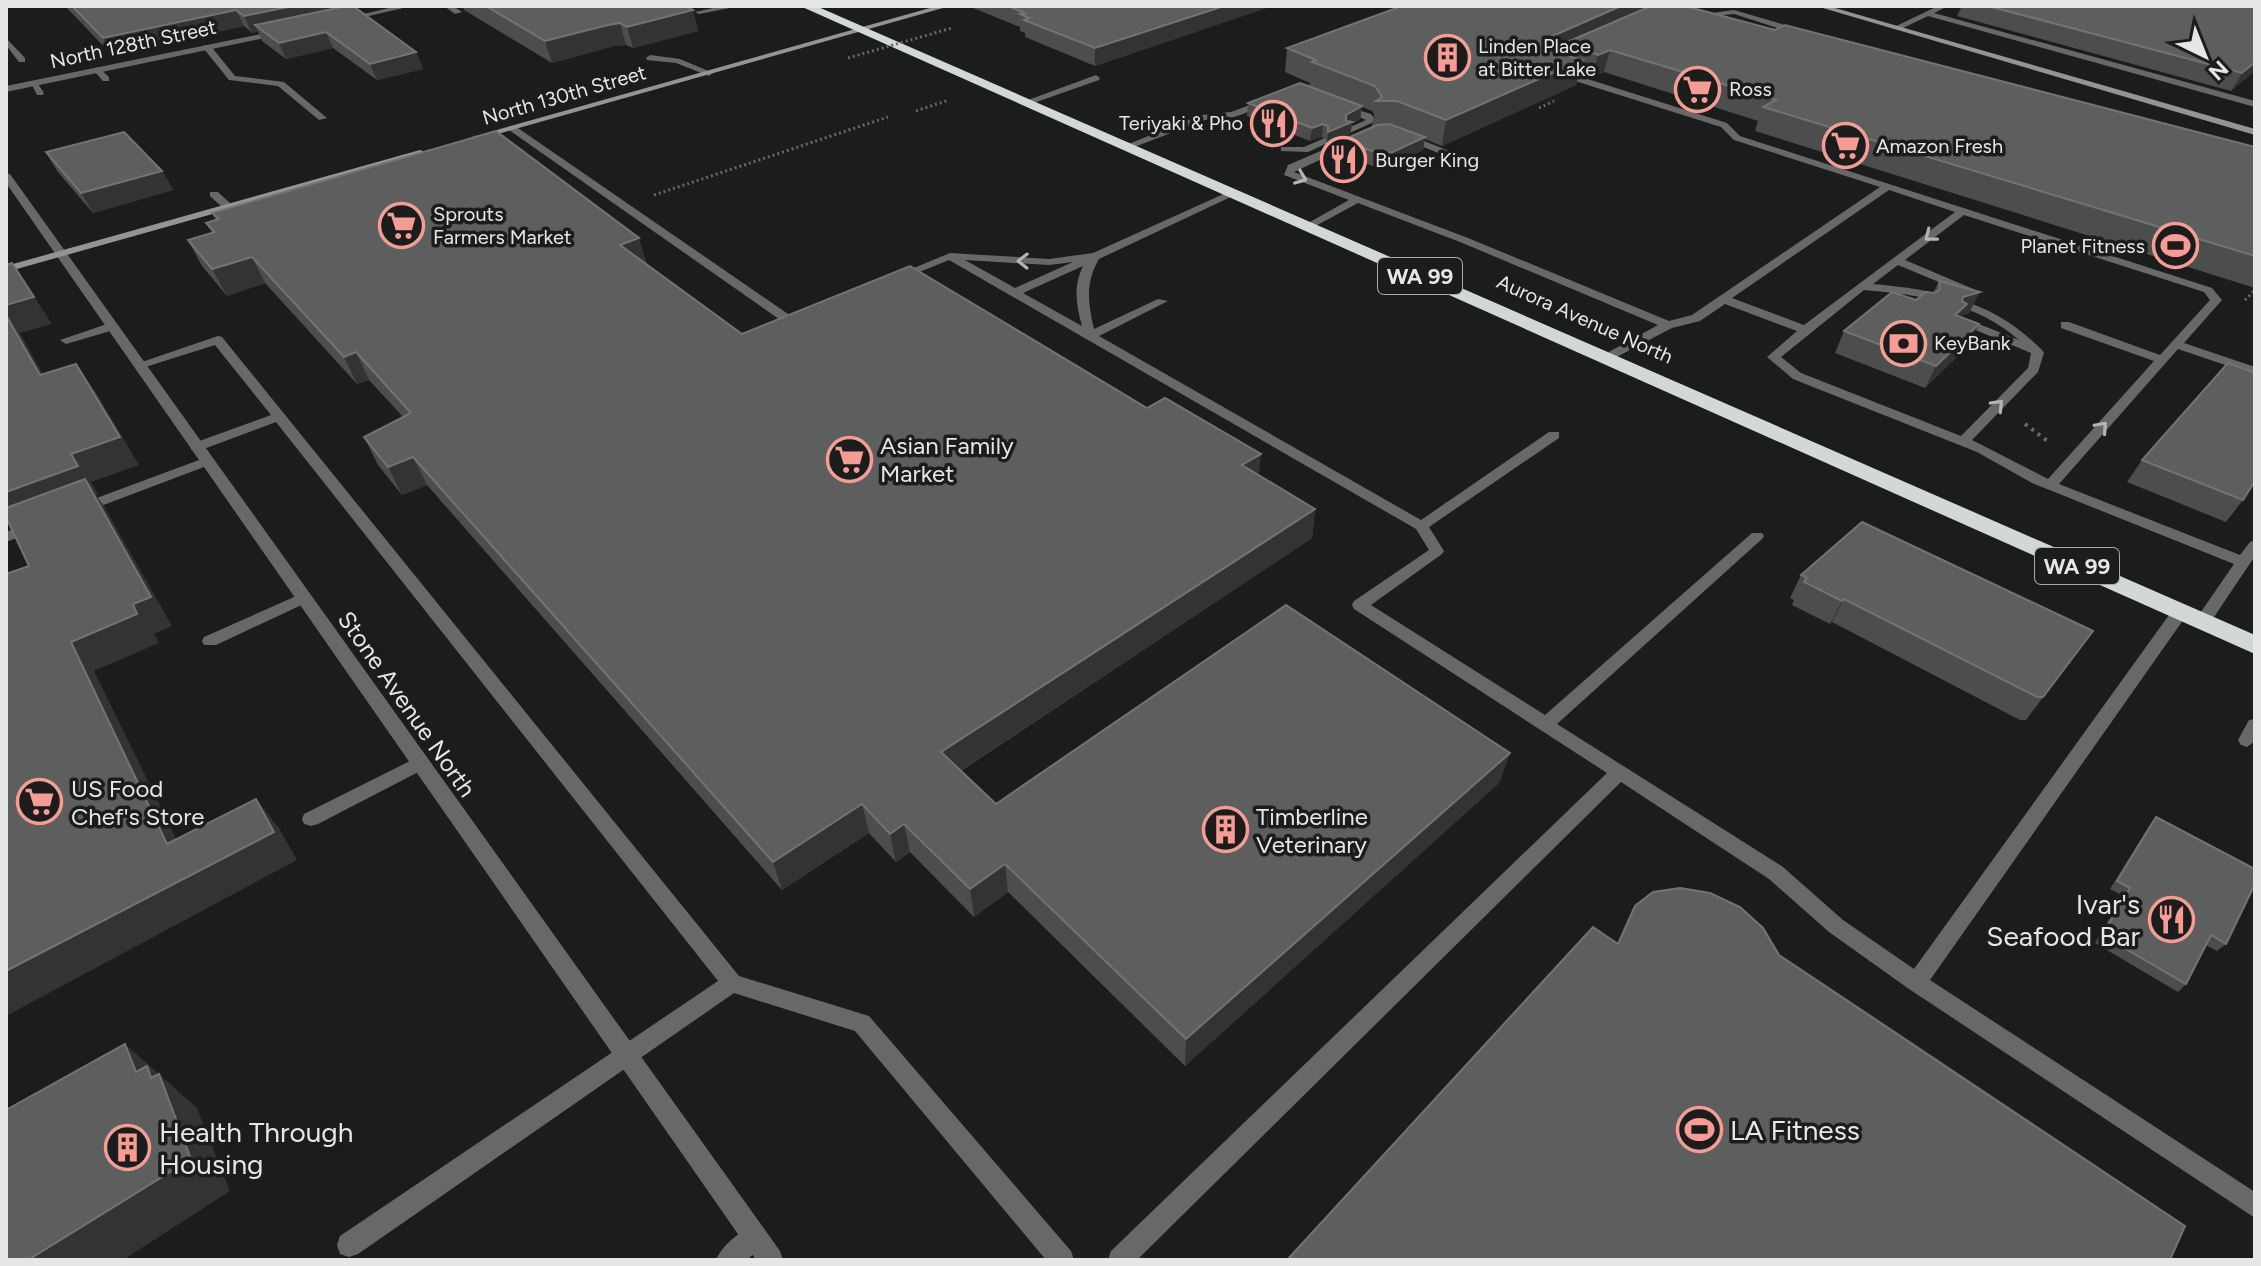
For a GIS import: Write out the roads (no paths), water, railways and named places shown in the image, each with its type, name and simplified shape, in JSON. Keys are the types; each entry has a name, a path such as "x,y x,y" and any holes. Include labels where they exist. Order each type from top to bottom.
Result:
{"highway":[{"name":"Aurora Avenue North","path":"806,6 1609,357 2255,645"}],"main road":[{"path":"1820,6 2254,130"},
{"name":"North 130th Street","path":"467,140 938,7"},
{"path":"6,269 437,149"}],"street":[{"path":"342,20 408,6"},
{"path":"448,6 458,12"},
{"path":"699,12 736,6"},
{"path":"1896,28 1944,6"},
{"path":"1681,15 1734,12 1808,35"},
{"path":"1928,14 2255,104"},
{"name":"North 128th Street","path":"6,89 297,29"},
{"path":"6,40 22,60"},
{"path":"207,47 232,78 281,84 322,118"},
{"path":"650,58 677,61 709,73"},
{"path":"1550,63 1559,73 1724,125 1737,138 2208,290 2216,300 2050,485"},
{"path":"98,70 106,79"},
{"path":"1025,103 1096,78"},
{"path":"33,83 40,93"},
{"path":"1126,147 1204,117 1232,115 1273,99"},
{"path":"1284,149 1305,150 1371,121 1368,116 1326,100"},
{"path":"512,128 790,321 819,309"},
{"path":"1389,131 1449,154"},
{"path":"1372,132 1291,167 1288,173 1464,240 1668,325"},
{"name":"Stone Avenue North","path":"6,176 771,1260"},
{"path":"1609,357 1668,325 1696,318 1887,187"},
{"path":"214,194 228,207"},
{"path":"1014,293 1232,194"},
{"path":"1306,227 1357,200"},
{"path":"1962,211 1773,357 1797,376 1963,442 2050,485 2243,562"},
{"path":"892,280 950,256 1049,262 1095,256"},
{"path":"950,256 1421,526 1437,551 1360,605 1776,873 1836,926 1916,982 2255,1206"},
{"path":"1090,336 1081,294 1083,275 1095,256"},
{"path":"1899,261 1974,293"},
{"path":"1864,287 1922,308"},
{"path":"1864,287 1930,293 1990,314 2020,331 2038,353"},
{"path":"1723,299 1805,330"},
{"path":"1090,336 1162,301"},
{"path":"1960,321 2038,353"},
{"path":"2065,325 2163,360"},
{"path":"66,340 113,326"},
{"path":"139,365 218,340 732,983 862,1023 1062,1260"},
{"path":"2177,345 2255,371"},
{"path":"1963,442 2034,369 2038,353"},
{"path":"6,537 201,454 279,416"},
{"path":"1421,526 1554,435"},
{"path":"1546,724 1757,536"},
{"path":"2202,622 2255,545"},
{"path":"210,641 303,598"},
{"path":"1916,982 2180,612"},
{"path":"311,819 420,763"},
{"path":"1120,1260 1620,772"},
{"path":"349,1245 732,983"},
{"path":"728,1260 755,1237"}],"place":[{"name":"Linden Place at Bitter Lake","path":"1447,58"},
{"name":"Ross","path":"1698,89"},
{"name":"Teriyaki & Pho","path":"1274,123"},
{"name":"Amazon Fresh","path":"1845,146"},
{"name":"Burger King","path":"1344,160"},
{"name":"Sprouts Farmers Market","path":"402,226"},
{"name":"Planet Fitness","path":"2176,246"},
{"name":"KeyBank","path":"1903,343"},
{"name":"Asian Family Market","path":"849,459"},
{"name":"US Food Chef's Store","path":"40,802"},
{"name":"Timberline Veterinary","path":"1225,830"},
{"name":"Ivar's Seafood Bar","path":"2171,920"},
{"name":"LA Fitness","path":"1699,1130"},
{"name":"Health Through Housing","path":"128,1148"}]}
